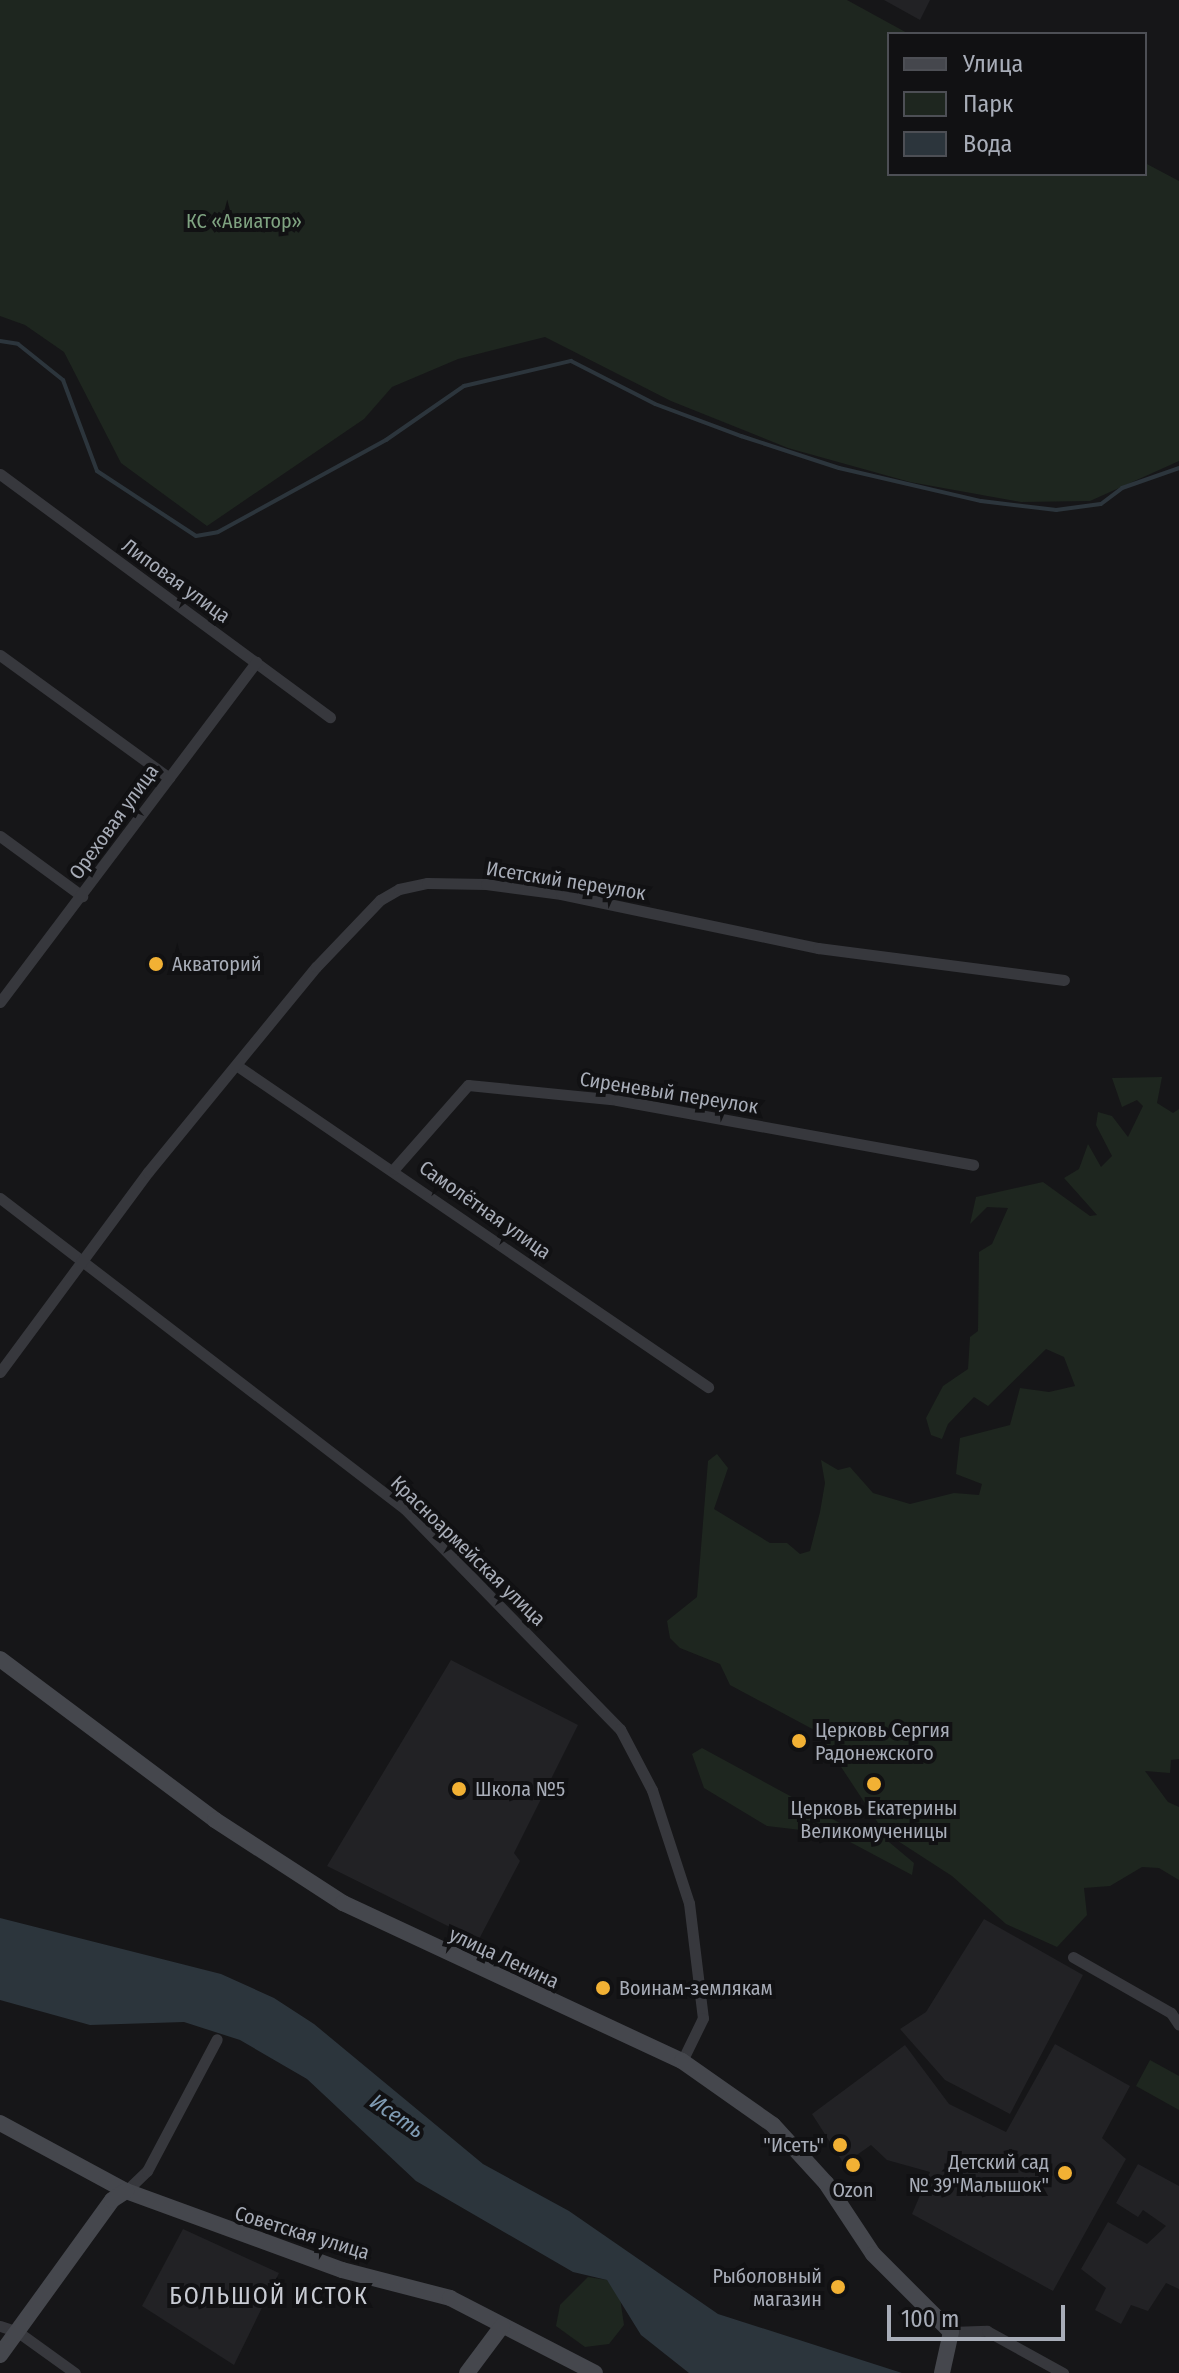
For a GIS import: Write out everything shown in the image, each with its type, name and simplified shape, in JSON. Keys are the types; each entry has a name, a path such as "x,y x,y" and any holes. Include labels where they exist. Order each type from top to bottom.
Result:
{"street":[{"name":"Липовая улица","path":"0,474 330,717"},
{"path":"0,655 169,778"},
{"name":"Ореховая улица","path":"0,1002 256,662"},
{"path":"0,836 82,896"},
{"name":"Исетский переулок","path":"0,1372 148,1172 239,1067 316,967 380,900 427,883 561,894 818,948 1064,980"},
{"name":"Самолётная улица","path":"239,1067 394,1169 708,1387"},
{"name":"Сиреневый переулок","path":"394,1169 468,1085 617,1100 973,1165"},
{"name":"Красноармейская улица","path":"0,1198 84,1259 405,1509 620,1729 652,1790 689,1903 703,2018 682,2061"},
{"name":"улица Ленина","path":"0,1659 215,1820 343,1903 682,2061 794,2145 873,2254 951,2332"},
{"path":"1073,1957 1171,2013 1179,2025"},
{"path":"0,2355 112,2200 147,2171 217,2039"},
{"name":"Советская улица","path":"0,2123 126,2191 231,2233 450,2298 595,2373"},
{"path":"0,2326 18,2332 75,2373"},
{"path":"467,2373 502,2326"},
{"path":"944,2367 951,2332 968,2328 987,2331 1063,2373"}],"shaded area":[{"path":"884,0 930,0 920,20"},
{"name":"Школа №5","path":"451,1660 578,1725 514,1853 520,1861 478,1941 327,1866"},
{"path":"984,1919 1083,1975 1010,2114 945,2080 900,2029 926,2012"},
{"path":"1055,2044 1130,2086 1102,2138 1126,2159 1053,2291 912,2214 930,2172 887,2160 871,2145 844,2164 812,2114 905,2045 949,2104 1006,2132"},
{"path":"1138,2164 1179,2186 1179,2289 1166,2283 1148,2311 1131,2305 1121,2324 1095,2310 1106,2288 1081,2269 1108,2222 1147,2244 1166,2226 1143,2210 1138,2217 1116,2203"},
{"path":"183,2229 279,2273 234,2365 142,2306"}],"green space":[{"name":"КС «Авиатор»","path":"0,0 847,0 905,32 887,32 887,176 1147,176 1147,164 1179,181 1179,461 1090,501 1021,502 910,482 788,448 671,401 545,337 458,359 392,387 364,419 207,526 121,463 64,352 25,325 0,316"},
{"path":"1162,1077 1157,1103 1173,1113 1179,1109 1179,1759 1171,1760 1170,1773 1145,1771 1168,1802 1179,1807 1179,1880 1159,1868 1142,1867 1110,1886 1084,1888 1087,1915 1057,1947 1006,1924 952,1876 884,1832 818,1732 730,1685 720,1664 680,1648 670,1638 667,1621 697,1597 708,1461 717,1454 728,1468 714,1509 770,1543 787,1543 800,1554 810,1551 820,1512 825,1483 821,1460 838,1470 850,1467 873,1493 910,1504 954,1493 979,1495 982,1484 956,1474 960,1438 1010,1425 1020,1388 1049,1392 1075,1386 1064,1357 1046,1349 988,1406 974,1397 948,1424 942,1439 931,1435 926,1418 943,1386 968,1369 970,1337 978,1331 979,1252 992,1244 1008,1208 987,1207 970,1224 976,1197 1043,1182 1090,1216 1097,1215 1064,1178 1079,1169 1088,1144 1101,1167 1112,1156 1096,1125 1098,1112 1112,1116 1128,1137 1143,1106 1137,1100 1122,1107 1112,1078"},
{"path":"702,1748 849,1828 883,1837 914,1863 912,1875 835,1834 767,1826 704,1788 692,1754"},
{"path":"1150,2060 1179,2076 1179,2110 1136,2086"},
{"path":"588,2277 607,2280 620,2298 624,2325 609,2344 585,2347 556,2326 560,2305"}],"water":[{"name":"Исеть","path":"0,1918 221,1974 274,1998 314,2024 483,2164 569,2211 718,2314 902,2373 689,2373 641,2335 607,2280 573,2272 416,2181 307,2079 240,2040 184,2022 90,2025 0,2000"}],"waterway":[{"path":"0,341 18,344 63,380 97,471 196,536 218,532 386,440 464,386 571,361 655,404 741,436 839,468 981,501 1056,510 1101,504 1122,488 1179,468"}],"place":[{"name":"Акваторий","path":"156,964"},
{"name":"Церковь Сергия Радонежского","path":"799,1741"},
{"name":"Церковь Екатерины Великомученицы","path":"874,1784"},
{"name":"Школа №5","path":"459,1789"},
{"name":"Воинам-землякам","path":"603,1988"},
{"name":"\"Исеть\"","path":"840,2145"},
{"name":"Ozon","path":"853,2165"},
{"name":"Детский сад № 39\"Малышок\"","path":"1065,2173"},
{"name":"Рыболовный магазин","path":"838,2287"}],"district":[{"name":"БОЛЬШОЙ ИСТОК","path":"269,2297"}]}
